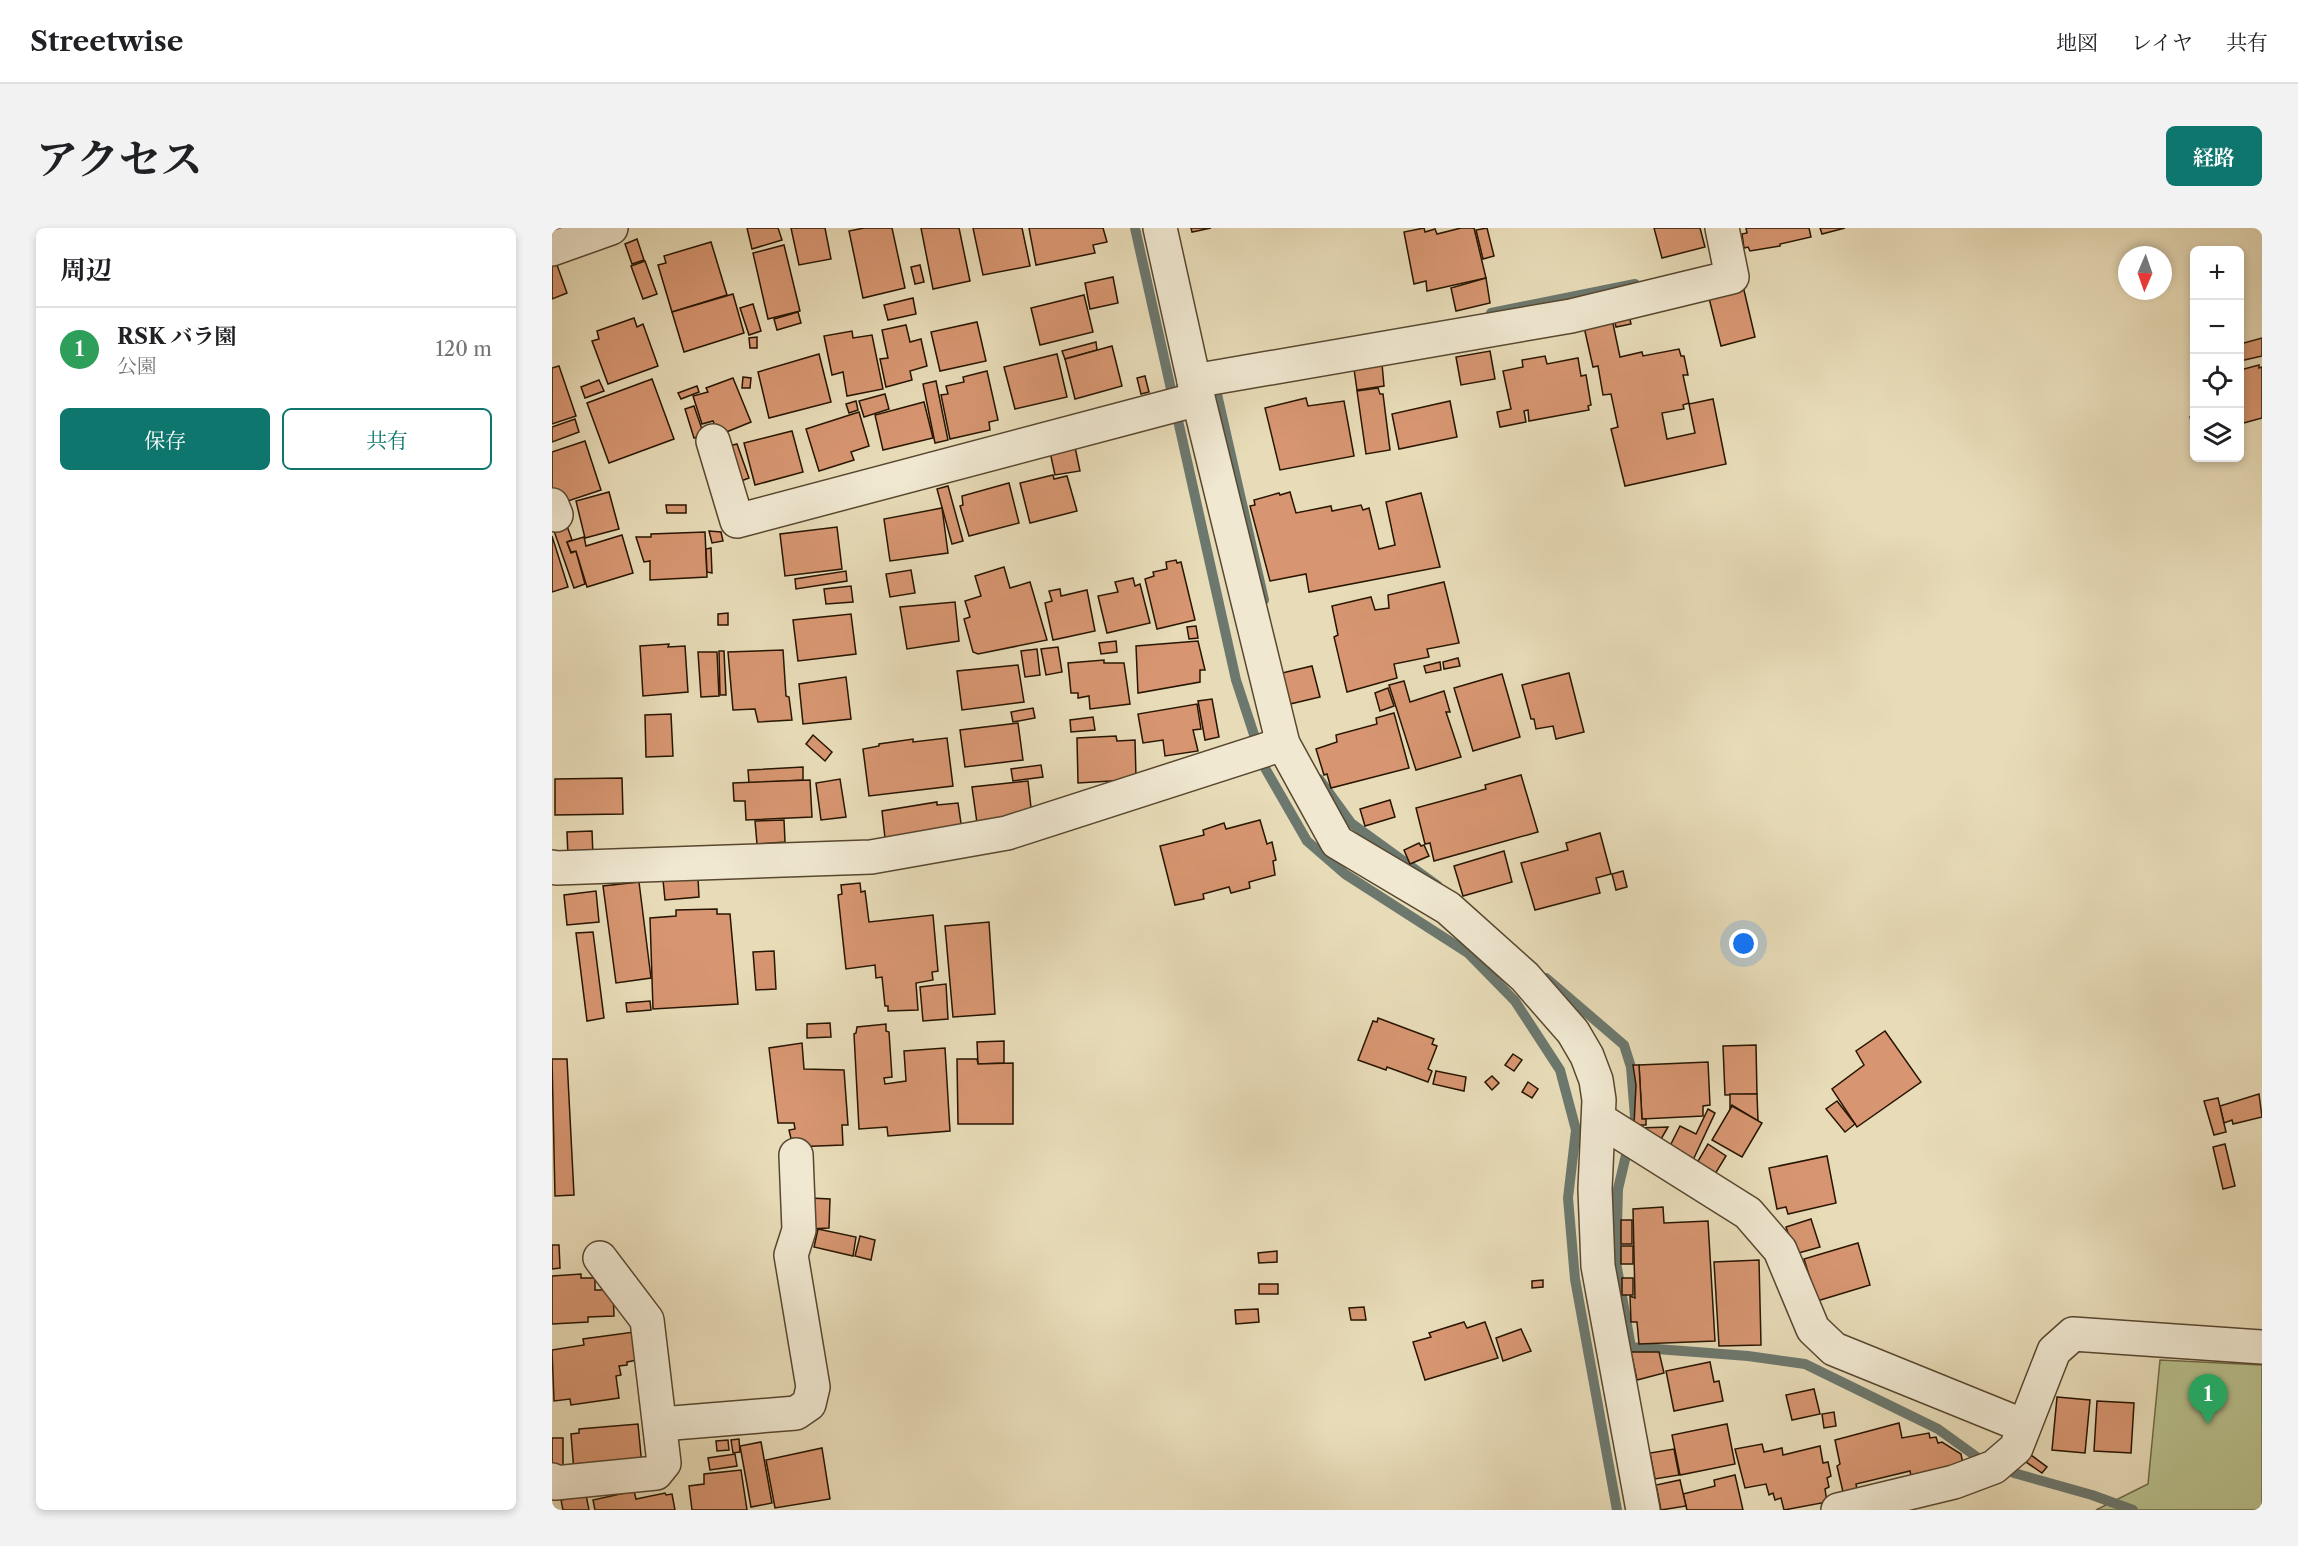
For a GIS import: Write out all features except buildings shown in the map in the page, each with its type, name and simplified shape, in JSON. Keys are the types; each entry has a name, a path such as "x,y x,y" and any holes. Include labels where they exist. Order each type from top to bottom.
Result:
{"street":[{"path":"552,249 611,228"},
{"path":"1160,228 1268,749 1337,842 1448,908 1525,978 1573,1032 1587,1056 1619,1133 1748,1213 1780,1250 1813,1329 1834,1348 2024,1426"},
{"path":"713,441 737,521 1195,391 1571,316 1732,277 1722,228"},
{"path":"552,867 871,857 1007,833 1268,749"},
{"path":"1619,1133 1595,1189 1596,1246 1643,1510"},
{"path":"661,1424 796,1413 809,1404 813,1387 791,1255 799,1230 796,1155"},
{"path":"552,1480 555,1483 656,1473 664,1463 648,1320 600,1258"},
{"path":"1838,1510 1954,1482 1994,1467 2016,1448 2054,1351 2073,1334 2262,1347"}],"green space":[{"path":"2160,1360 2262,1365 2262,1510 2096,1510 2148,1484"}],"waterway":[{"path":"1135,228 1236,680 1265,768 1307,841 1345,874 1468,953 1515,1001 1560,1070 1576,1130 1568,1198 1575,1279 1617,1510"},
{"path":"1491,313 1635,284"},
{"path":"1214,381 1264,600"},
{"path":"1319,779 1351,823 1438,886"},
{"path":"1546,978 1624,1045 1631,1067 1635,1117 1618,1189 1616,1262 1631,1347 1748,1356 1805,1364 1938,1429 1981,1460"},
{"path":"2014,1473 2092,1495 2133,1510"}],"place":[{"name":"RSK バラ園","path":"2208,1424"}]}
